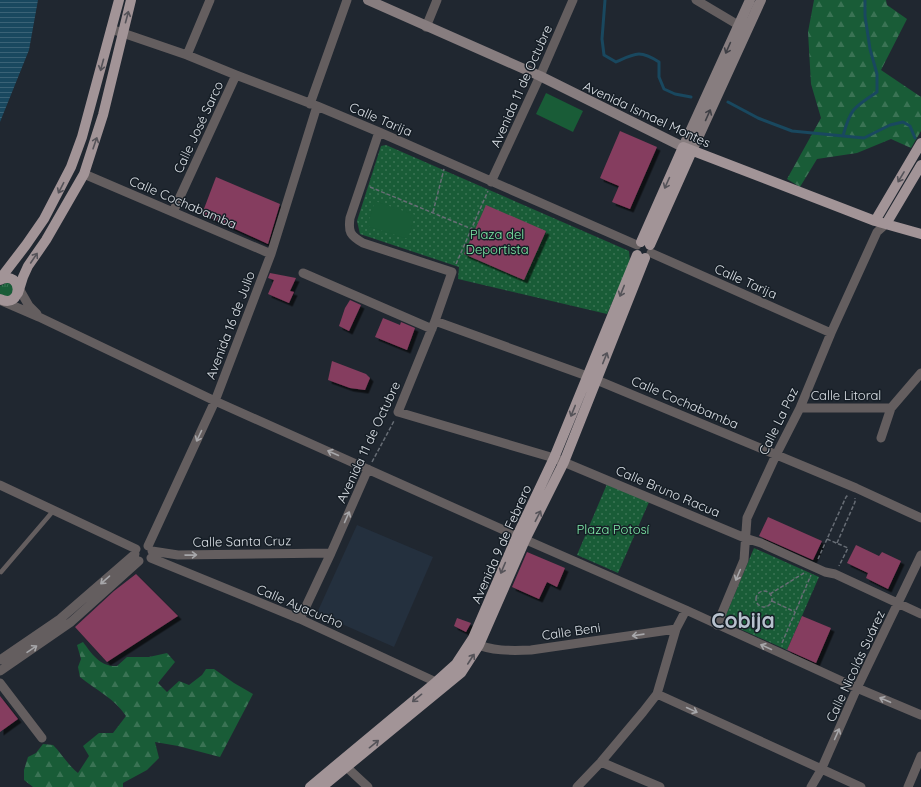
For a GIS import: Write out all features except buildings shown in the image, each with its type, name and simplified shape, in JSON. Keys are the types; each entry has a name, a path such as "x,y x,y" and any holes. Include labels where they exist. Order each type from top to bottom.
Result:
{"main road":[{"path":"0,280 44,219 71,167 82,137 119,0"},
{"path":"3,301 13,299 28,266 50,233 84,174 103,115 132,0"},
{"path":"874,221 921,143"},
{"name":"Avenida Ismael Montes","path":"688,149 874,221 921,234"},
{"name":"Avenida 9 de Febrero","path":"310,787 343,764 461,673 521,538 554,458 592,378 644,250 688,149"},
{"path":"886,224 921,165"},
{"path":"0,280 10,278 13,280 18,289"},
{"name":"Avenida 9 de Febrero","path":"521,538 564,462 592,378"},
{"name":"Avenida 9 de Febrero","path":"322,787 343,764 456,664 475,644"}],"street":[{"path":"187,55 210,0"},
{"name":"Avenida 16 de Julio","path":"151,552 215,401 271,254 314,105 348,0"},
{"name":"Avenida Ismael Montes","path":"368,0 540,76 688,149"},
{"path":"426,26 437,0"},
{"name":"Avenida 11 de Octubre","path":"491,182 573,0"},
{"path":"696,0 742,28"},
{"name":"Avenida 9 de Febrero","path":"688,149 742,28 750,0"},
{"name":"Avenida 9 de Febrero","path":"742,28 761,0"},
{"name":"Calle Tarija","path":"111,29 187,55 236,76 314,105 379,132 831,333"},
{"name":"Calle José Sarco","path":"173,212 236,76"},
{"path":"379,132 350,218 349,228 353,237 363,243 452,272"},
{"name":"Calle Cochabamba","path":"84,174 271,254"},
{"path":"874,221 877,232"},
{"name":"Calle La Paz","path":"717,625 744,560 748,518 776,455 800,408 831,333 877,232 886,224"},
{"name":"Avenida 11 de Octubre","path":"398,412 433,325 452,272"},
{"name":"Calle Cochabamba","path":"303,273 433,325 592,378 856,488 921,518"},
{"path":"18,289 29,306 39,317"},
{"path":"3,301 215,401 686,610 857,688 921,715"},
{"path":"881,438 891,408 921,372"},
{"name":"Calle Litoral","path":"800,408 891,408"},
{"name":"Calle Bruno Racua","path":"398,412 554,458 745,538 761,543 826,572 835,574 921,614"},
{"name":"Avenida 11 de Octubre","path":"300,619 368,469"},
{"path":"0,485 54,510 137,555 145,562 151,552 143,544 137,555 70,622 0,671"},
{"name":"Calle Santa Cruz","path":"151,552 178,555 331,553"},
{"name":"Calle Ayacucho","path":"151,552 436,682"},
{"path":"0,660 60,619 137,555"},
{"name":"Calle Nicolás Suárez","path":"811,787 821,770 857,688 899,604 921,555"},
{"path":"577,787 657,694 676,629 686,610"},
{"name":"Calle Beni","path":"475,644 493,650 531,650 676,629"},
{"path":"0,683 42,738"},
{"path":"657,694 861,787"},
{"path":"908,787 921,756"},
{"path":"600,762 660,787"},
{"path":"343,764 368,787"}],"lane":[{"path":"1,572 54,510"}],"path":[{"path":"433,213 445,162"},
{"path":"452,272 472,229 491,182"},
{"path":"362,184 472,229"},
{"name":"Avenida 11 de Octubre","path":"368,469 398,412"},
{"path":"837,543 855,502 856,488"},
{"path":"827,539 848,548 835,574"},
{"path":"770,594 814,567"},
{"path":"772,601 769,605 764,606 759,604 757,600 758,595 761,592 766,591 770,594 772,601 795,612"}],"shaded area":[{"path":"357,525 433,557 394,647 317,613"}],"green space":[{"path":"814,0 886,0 887,5 907,19 881,70 921,97 921,131 911,148 891,139 857,153 817,159 800,187 787,179 821,118 811,84 808,32"},
{"path":"546,93 583,111 573,132 536,114"},
{"name":"Plaza del Deportista","path":"386,145 629,251 630,262 607,314 458,279 459,267 360,234 357,221 381,146"},
{"path":"375,201 415,215 408,239 367,226"},
{"path":"8,282 14,287 11,296 2,296 0,294 0,286"},
{"name":"Plaza Potosí","path":"607,484 649,502 618,573 577,555"},
{"path":"754,548 819,577 787,650 729,624 725,620"},
{"path":"83,642 97,659 111,666 117,666 127,657 149,657 167,653 175,662 158,683 167,692 179,681 189,685 202,675 206,669 214,669 253,694 220,757 178,746 155,742 159,758 147,770 123,783 123,787 33,787 24,780 24,770 28,757 36,753 43,744 53,745 71,767 78,773 89,756 83,746 99,733 113,733 126,716 111,700 80,677 78,667 81,659 77,645"}],"water":[{"path":"0,0 38,0 29,50 0,122"}],"waterway":[{"path":"605,0 602,39 604,55 616,62 638,54 653,58 659,62 659,77 664,89 675,94 691,97"},
{"path":"843,136 848,120 854,110 863,101 877,92 877,74 870,49 865,16 865,0"},
{"path":"728,102 758,118 792,131 864,138 890,125 903,122 910,126 915,138"}],"district":[{"name":"Cobija","path":"743,620"}]}
